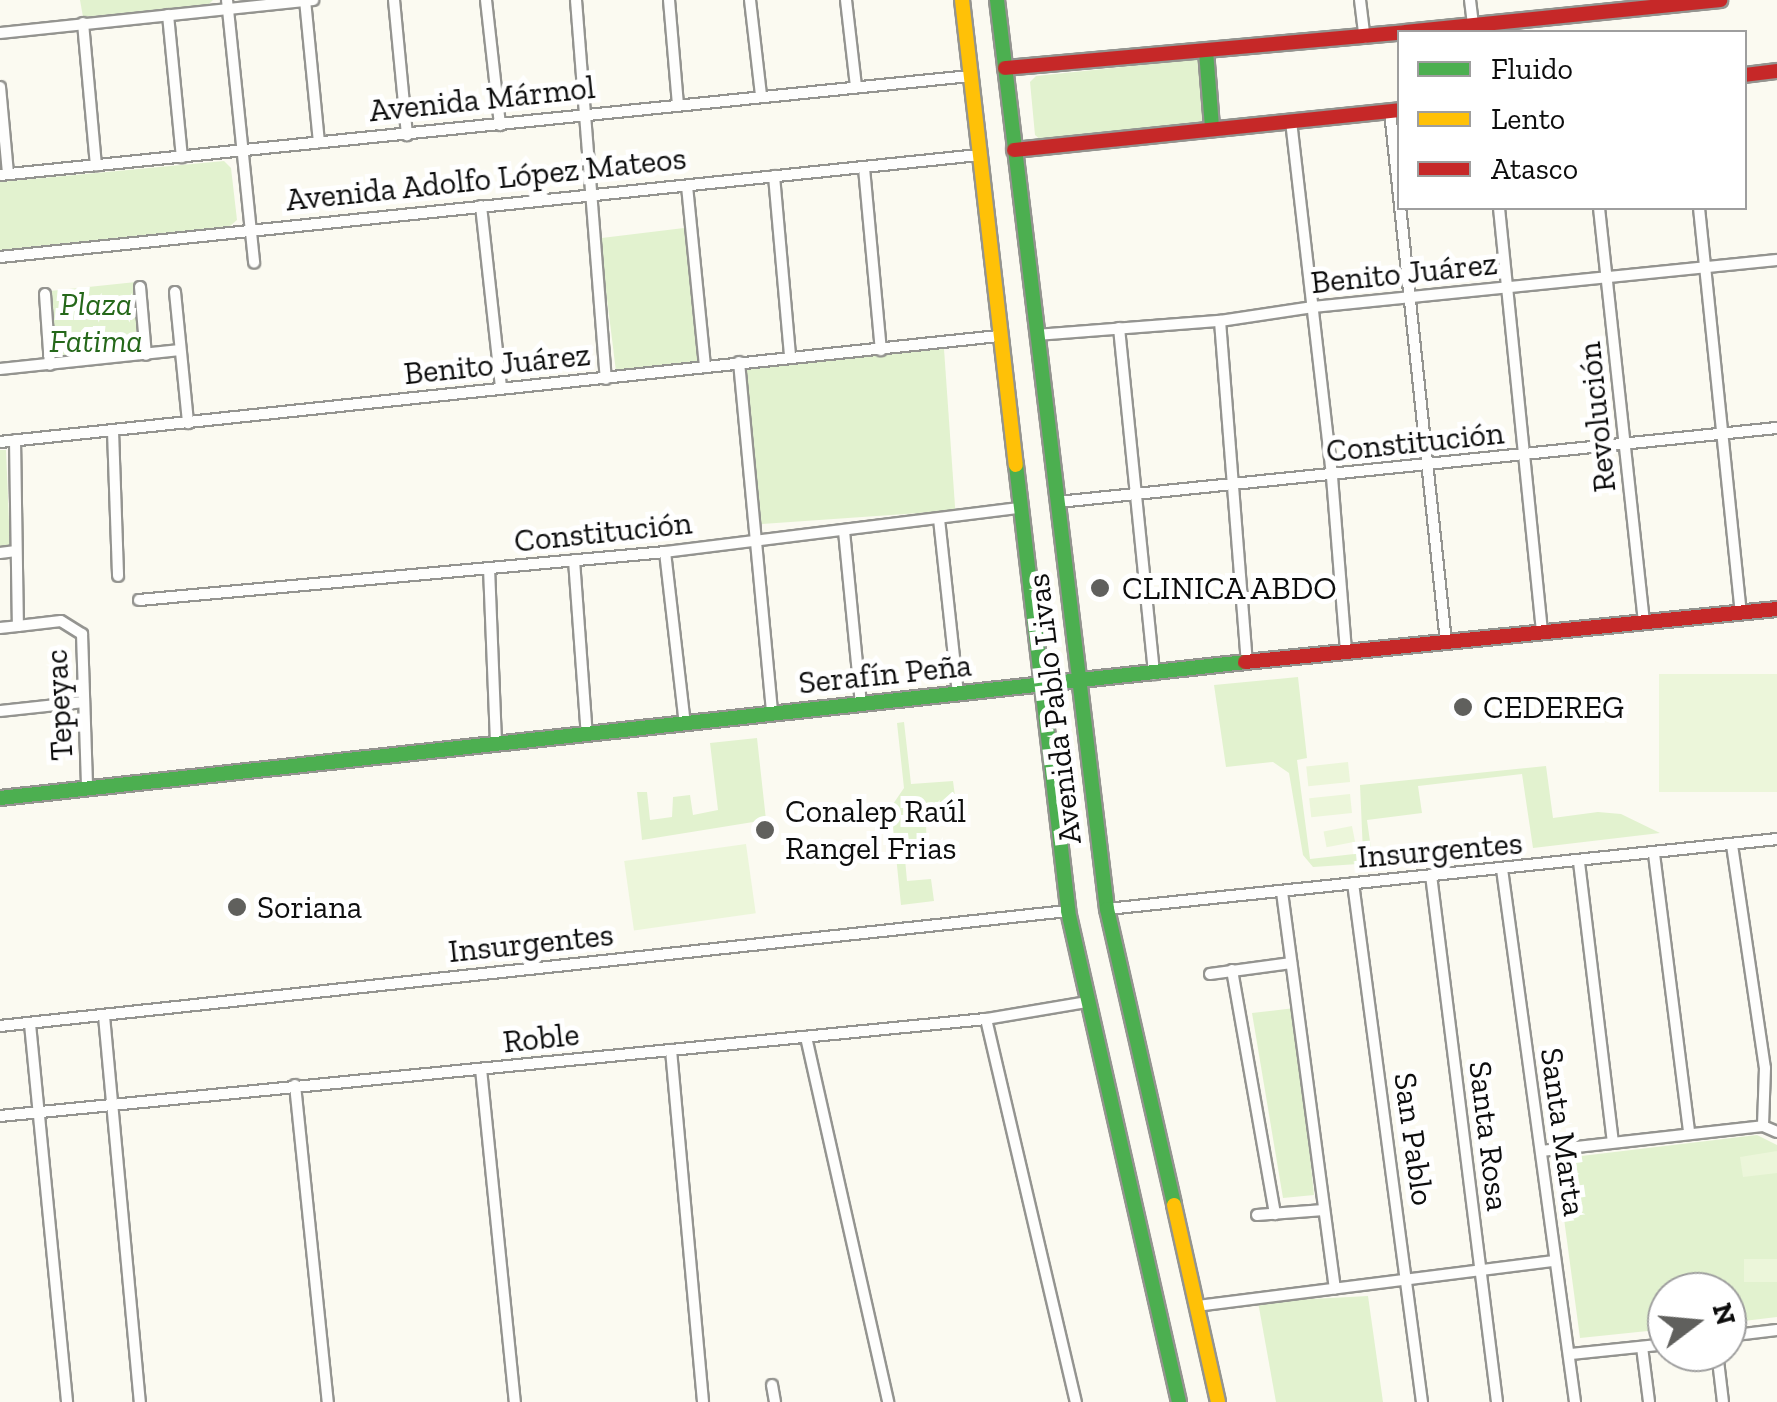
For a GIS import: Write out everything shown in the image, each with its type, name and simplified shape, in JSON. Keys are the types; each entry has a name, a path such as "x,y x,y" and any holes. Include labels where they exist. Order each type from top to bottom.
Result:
{"main road":[{"name":"Avenida Pablo Livas","path":"962,0 998,336 1068,911 1179,1402"},
{"name":"Avenida Pablo Livas","path":"997,0 1107,909 1218,1402"},
{"path":"1445,30 1473,28 1563,8 1720,0"},
{"path":"1005,68 1397,34"},
{"path":"1206,50 1212,128"},
{"path":"1747,75 1777,71"},
{"path":"1014,150 1395,110"},
{"name":"Serafín Peña","path":"0,798 1542,630 1777,609"}],"street":[{"path":"0,33 168,15 228,4 308,0 320,142"},
{"path":"394,0 407,134"},
{"path":"486,0 500,125"},
{"path":"576,0 606,379"},
{"path":"669,0 678,106"},
{"path":"750,0 761,96"},
{"path":"846,0 856,87"},
{"path":"1360,0 1364,38"},
{"path":"1470,0 1473,28"},
{"path":"228,4 254,263"},
{"path":"168,15 182,158"},
{"path":"83,24 96,165"},
{"name":"Avenida Mármol","path":"4,174 970,76"},
{"path":"0,87 4,174"},
{"path":"1395,110 1397,141"},
{"path":"1291,121 1332,477 1346,652"},
{"name":"Avenida Adolfo López Mateos","path":"0,257 978,155"},
{"path":"864,168 881,350"},
{"path":"774,176 790,357"},
{"path":"687,186 705,367"},
{"path":"481,206 500,388"},
{"path":"1401,210 1407,297 1446,642"},
{"path":"1499,210 1542,630"},
{"name":"Revolución","path":"1599,210 1644,621"},
{"path":"1699,210 1740,613"},
{"name":"Benito Juárez","path":"1036,335 1220,321 1313,307 1777,260"},
{"path":"140,286 146,354"},
{"path":"175,292 188,422"},
{"path":"44,294 50,365"},
{"path":"1220,321 1236,486 1246,663"},
{"path":"1119,328 1154,674"},
{"name":"Benito Juárez","path":"0,442 998,336"},
{"path":"0,369 180,350"},
{"path":"739,362 772,713"},
{"name":"Constitución","path":"1058,502 1332,477 1777,428"},
{"path":"113,431 118,576"},
{"name":"Tepeyac","path":"15,440 18,626 62,621 78,628 84,643 87,788"},
{"name":"Constitución","path":"140,600 664,552 1020,508"},
{"path":"939,518 958,693"},
{"path":"844,531 861,704"},
{"path":"0,553 16,551"},
{"path":"664,552 685,724"},
{"path":"574,560 587,734"},
{"path":"489,568 496,744"},
{"path":"0,628 18,626"},
{"path":"0,710 84,702"},
{"name":"Insurgentes","path":"1107,909 1777,839"},
{"path":"1732,845 1771,1067 1763,1126"},
{"path":"1654,854 1689,1132"},
{"path":"1579,862 1613,1142"},
{"name":"Santa Marta","path":"1502,869 1576,1402"},
{"name":"Santa Rosa","path":"1431,875 1496,1402"},
{"name":"San Pablo","path":"1353,883 1422,1402"},
{"path":"1282,892 1335,1288"},
{"name":"Insurgentes","path":"0,1026 1068,911"},
{"path":"1210,974 1291,963"},
{"path":"1232,970 1275,1214"},
{"name":"Roble","path":"0,1116 986,1019 1086,1002"},
{"path":"104,1016 140,1402"},
{"path":"986,1019 1076,1402"},
{"path":"30,1024 67,1402"},
{"path":"806,1037 888,1402"},
{"path":"671,1050 703,1402"},
{"path":"481,1069 515,1402"},
{"path":"296,1085 328,1402"},
{"path":"1540,1151 1763,1126 1777,1132"},
{"path":"1257,1215 1324,1210"},
{"path":"1197,1306 1555,1261"},
{"path":"1747,1334 1777,1330"},
{"path":"1570,1354 1647,1346"},
{"path":"1642,1347 1649,1402"},
{"path":"1720,1372 1724,1402"},
{"path":"772,1385 775,1402"}],"green space":[{"path":"80,0 213,0 208,5 83,17"},
{"path":"1199,59 1204,66 1208,119 1205,123 1042,141 1035,135 1030,82 1036,76"},
{"path":"224,161 231,168 237,220 230,226 0,250 0,182"},
{"path":"684,228 700,362 616,372 600,238"},
{"name":"Plaza Fatima","path":"136,282 144,356 55,365 47,291"},
{"path":"944,349 955,511 757,524 745,363"},
{"path":"0,450 6,450 10,546 0,546"},
{"path":"1659,674 1777,674 1777,792 1659,792"},
{"path":"1298,677 1307,758 1297,760 1310,859 1363,853 1360,785 1546,766 1553,818 1598,812 1621,814 1660,833 1533,848 1522,774 1418,786 1422,813 1367,820 1373,863 1313,867 1303,855 1289,773 1273,762 1226,767 1214,685"},
{"path":"904,722 911,784 953,781 958,819 926,824 927,853 905,859 907,881 931,879 934,901 901,905 891,807 904,788 897,723"},
{"path":"757,738 766,820 642,840 637,792 647,792 650,820 672,817 673,797 690,795 693,815 718,810 710,743"},
{"path":"1348,762 1350,782 1308,786 1306,766"},
{"path":"1350,794 1352,813 1311,817 1309,798"},
{"path":"1352,826 1355,842 1327,847 1324,832"},
{"path":"746,844 756,913 634,930 624,861"},
{"path":"1295,1008 1314,1195 1283,1198 1252,1013"},
{"path":"1757,1135 1777,1145 1777,1317 1747,1321 1747,1272 1647,1272 1647,1331 1580,1338 1556,1159"},
{"path":"1777,1151 1777,1173 1743,1177 1740,1157"},
{"path":"1744,1259 1777,1259 1777,1282 1747,1282"},
{"path":"1368,1296 1383,1402 1276,1402 1258,1302"}],"traffic: fast":[{"path":"997,0 1107,909 1174,1205"},
{"path":"1206,51 1212,128"},
{"path":"1016,465 1068,911 1179,1402"},
{"path":"0,798 1245,662"}],"traffic: slow":[{"path":"962,0 1016,465"},
{"path":"1174,1205 1218,1402"}],"traffic: jam":[{"path":"1425,30 1720,0"},
{"path":"1005,68 1397,33"},
{"path":"1747,75 1777,71"},
{"path":"1014,150 1397,110"},
{"path":"1245,662 1777,609"}],"place":[{"name":"CLINICA ABDO","path":"1100,588"},
{"name":"CEDEREG","path":"1463,707"},
{"name":"Conalep Raúl Rangel Frias","path":"765,830"},
{"name":"Soriana","path":"237,907"}]}
